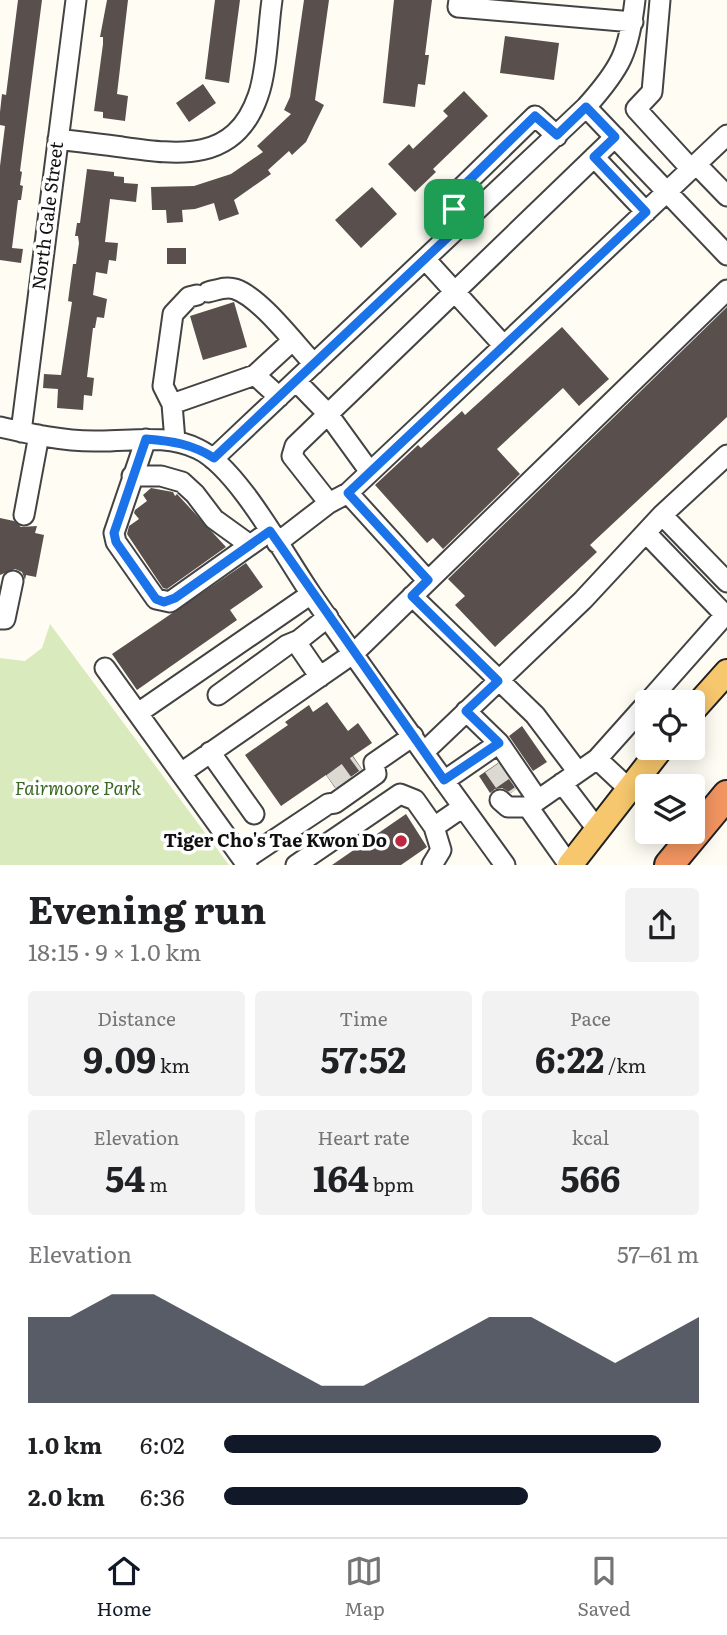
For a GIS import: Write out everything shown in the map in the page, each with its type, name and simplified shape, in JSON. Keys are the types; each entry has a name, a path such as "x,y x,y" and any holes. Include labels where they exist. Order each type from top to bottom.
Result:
{"highway":[{"path":"669,865 727,796"}],"main road":[{"path":"705,697 727,672"},
{"path":"569,865 651,760"}],"street":[{"name":"North Gale Street","path":"24,514 58,139 76,0"},
{"path":"58,139 174,154 207,150 220,144 242,126 251,114 259,94 272,0"},
{"path":"459,0 458,7 633,22"},
{"path":"214,458 586,107 619,68 626,54 635,0"},
{"path":"660,0 652,92 636,109 727,197"},
{"path":"586,107 727,255"},
{"path":"465,221 454,209 452,197 535,116 557,135"},
{"path":"146,439 114,533 116,542 156,599 170,602 250,545 273,537 348,493 646,212 674,200 694,167 727,135"},
{"path":"329,503 292,456 295,446 615,137"},
{"path":"594,157 646,212"},
{"path":"425,259 504,346"},
{"path":"175,441 172,404 163,386 173,314 189,297 224,288 236,289 256,302 314,365"},
{"path":"181,773 354,653 727,290"},
{"path":"172,404 255,375 292,341"},
{"path":"255,375 279,397"},
{"path":"296,381 328,414 370,472"},
{"path":"0,427 93,442 146,439 175,441 200,449 214,458 231,475 311,594 504,865"},
{"path":"105,668 245,862 376,774 366,763 418,744 466,711 583,600 662,515 727,455"},
{"path":"132,476 161,476 182,482 214,519 250,545"},
{"path":"348,493 428,580"},
{"path":"662,515 727,582"},
{"path":"646,533 726,616 659,690"},
{"path":"0,619 5,619 13,581"},
{"path":"138,713 311,594"},
{"path":"412,596 535,715 597,829"},
{"path":"218,695 328,617"},
{"path":"299,640 298,645 320,677"},
{"path":"466,711 486,759 569,865"},
{"path":"520,801 570,778 597,759 635,717"},
{"path":"210,752 254,814"},
{"path":"444,780 486,759"},
{"path":"597,759 628,788"},
{"path":"328,804 332,783"},
{"path":"296,865 400,794 415,800 434,827 441,850 432,865"},
{"path":"434,827 463,807"}],"green space":[{"name":"Fairmoore Park","path":"50,624 229,865 0,865 0,658 25,661 42,648"}],"building":[{"path":"18,0 42,0 20,171 20,185 23,186 21,200 18,200 12,248 23,249 21,263 0,260 0,166 5,126 0,125 0,112 2,94 6,95"},
{"path":"107,0 128,0 117,94 128,96 125,121 103,118 103,112 94,111 103,44 103,37 100,37"},
{"path":"215,0 240,0 229,83 205,79"},
{"path":"304,0 329,0 315,100 324,105 306,142 292,155 289,151 268,170 271,174 234,200 239,214 219,221 214,203 182,210 183,222 167,223 166,210 152,210 151,187 194,186 231,174 263,152 257,146 291,114 284,110 290,97"},
{"path":"394,0 432,0 425,55 429,55 425,85 418,84 415,107 383,103"},
{"path":"505,36 559,43 554,80 500,73"},
{"path":"203,84 216,103 189,122 176,103"},
{"path":"464,91 488,116 433,169 436,172 415,192 388,164 409,144 413,149 448,116 443,111"},
{"path":"87,169 114,172 114,176 124,177 124,183 138,184 136,202 110,199 105,242 118,243 116,261 109,260 107,274 96,272 93,295 107,299 104,318 97,317 93,328 87,377 94,378 92,396 84,395 83,410 57,408 58,389 43,388 44,374 61,375 72,302 68,301 73,264 76,264 79,243 78,236 75,236 77,223 80,223"},
{"path":"372,187 397,214 361,248 335,220"},
{"path":"167,248 186,248 186,264 167,264"},
{"path":"234,302 247,347 203,360 190,316"},
{"path":"727,307 727,417 590,545 597,552 495,647 455,605 465,596 448,579"},
{"path":"562,327 609,379 579,406 563,388 497,449 520,474 443,549 433,538 427,543 375,485 418,445 421,448 462,411 465,415"},
{"path":"151,488 173,492 175,496 177,494 226,547 167,589 163,588 127,534 129,526 139,519 134,513 135,510 147,501 143,495"},
{"path":"0,518 14,521 21,527 37,526 35,533 44,535 36,577 26,575 25,580 22,572 15,569 0,575"},
{"path":"246,563 263,587 230,610 237,620 137,690 112,654"},
{"path":"327,702 348,731 358,723 372,743 353,756 362,769 335,788 326,775 281,806 245,755 288,725 285,722 309,705 313,712"},
{"path":"522,726 547,762 533,771 509,736"},
{"path":"498,763 516,789 511,793 502,788 490,793 479,776"},
{"name":"Tiger Cho's Tae Kwon Do","path":"406,814 427,847 401,865 332,865"}],"tunnel":[{"path":"332,783 358,764"},
{"path":"493,767 511,793"}],"place":[{"name":"Tiger Cho's Tae Kwon Do","path":"401,841"}],"route":[{"path":"586,107 615,137 594,157 646,212 348,493 428,580 412,596 498,681 466,711 499,743 444,780 311,594 270,531 170,602 156,599 116,542 114,533 146,439 186,444 214,458 465,221 454,209 452,197 535,116 557,135 586,107"}]}
